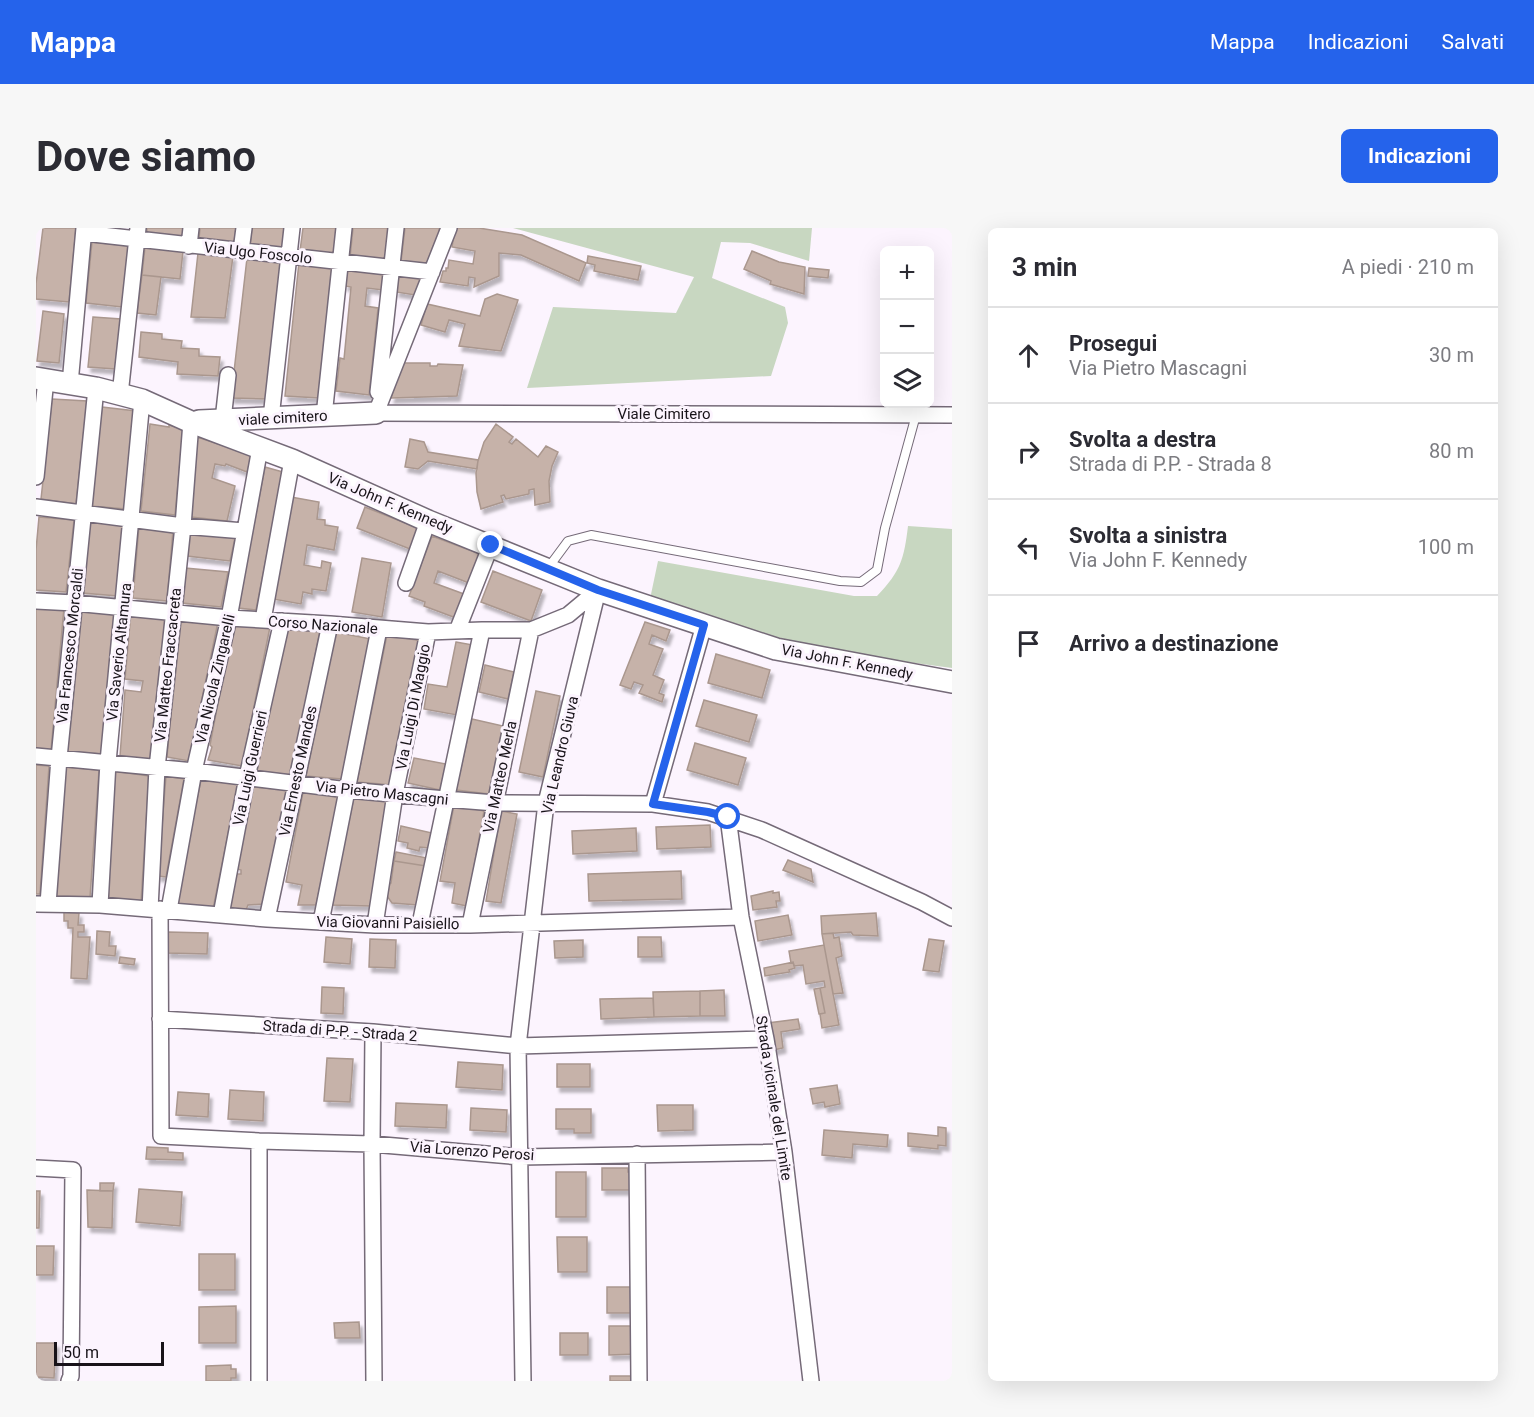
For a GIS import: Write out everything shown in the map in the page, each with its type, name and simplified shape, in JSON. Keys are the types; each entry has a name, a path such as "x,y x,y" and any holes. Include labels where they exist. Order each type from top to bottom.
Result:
{"main road":[{"name":"Via John F. Kennedy","path":"41,379 96,388 142,400 191,422 292,460 428,521 598,590 776,649 952,682"},
{"name":"viale cimitero","path":"191,422 376,413"}],"street":[{"path":"189,246 191,228"},
{"path":"241,251 244,228"},
{"path":"271,418 292,228"},
{"path":"324,416 344,228"},
{"path":"376,413 396,228"},
{"path":"376,413 449,228"},
{"path":"70,384 84,230"},
{"name":"Via Ugo Foscolo","path":"84,230 137,234 189,246 432,272"},
{"path":"120,394 137,234"},
{"path":"222,420 228,375"},
{"path":"36,477 41,379"},
{"name":"Via Francesco Morcaldi","path":"42,904 96,388"},
{"name":"Via Saverio Altamura","path":"100,905 108,762 142,400"},
{"name":"Viale Cimitero","path":"376,413 952,415"},
{"name":"Via Matteo Fraccacreta","path":"160,909 157,768 183,526 191,422"},
{"name":"Via Nicola Zingarelli","path":"160,909 201,771 260,448"},
{"path":"262,620 292,460"},
{"path":"36,507 183,526 244,531"},
{"path":"406,584 428,521"},
{"path":"457,631 491,545"},
{"name":"Corso Nazionale","path":"36,601 428,633 531,630 568,615 598,590"},
{"name":"Via Leandro Giuva","path":"523,1381 518,1046 546,803 598,590"},
{"name":"Via Luigi Guerrieri","path":"221,915 247,777 282,621"},
{"name":"Via Ernesto Mandes","path":"267,919 330,624"},
{"path":"653,804 704,625"},
{"path":"321,922 379,629"},
{"path":"420,924 482,630"},
{"name":"Via Matteo Merla","path":"470,925 531,630"},
{"name":"Via Luigi Di Maggio","path":"375,925 395,794 428,633"},
{"name":"Via Pietro Mascagni","path":"36,756 201,771 348,790 445,799 495,803 653,804 708,812 728,817 952,918"},
{"name":"Strada vicinale del Limite","path":"728,817 741,917 766,1039 784,1152 811,1381"},
{"name":"Via Giovanni Paisiello","path":"42,904 100,905 267,919 375,925 470,925 741,917"},
{"path":"160,909 160,1019"},
{"name":"Strada di P-P. - Strada 2","path":"160,1019 373,1032 518,1046 766,1039"},
{"name":"Via Lorenzo Perosi","path":"160,1019 160,1136 372,1144 521,1156 784,1152"},
{"path":"373,1032 375,1381"},
{"path":"259,1141 260,1381"},
{"path":"637,1154 639,1381"},
{"path":"36,1168 74,1170 71,1376 69,1381"}],"lane":[{"path":"547,569 568,542 591,535 796,575 840,582 861,582 877,570 885,528 916,415"}],"green space":[{"path":"513,228 812,228 809,261 750,243 721,242 712,278 785,307 788,323 771,376 527,388 553,307 676,313 694,277"},
{"path":"908,526 952,529 952,668 776,642 650,599 658,561 854,596 877,596 900,564"}],"building":[{"path":"43,228 76,228 69,302 36,299"},
{"path":"147,228 184,228 183,238 147,234"},
{"path":"200,228 236,228 234,242 199,239"},
{"path":"252,228 285,228 282,250 250,245"},
{"path":"303,228 338,228 335,255 300,251"},
{"path":"353,228 389,228 385,262 350,258"},
{"path":"405,228 439,228 440,235 430,266 401,262"},
{"path":"455,228 479,228 522,235 586,263 579,281 521,255 499,253 499,276 474,287 475,278 469,277 468,286 440,282 443,271 448,268 449,260 473,264 475,251 452,247"},
{"path":"92,242 129,246 122,307 86,303"},
{"path":"145,247 183,251 180,279 142,275"},
{"path":"752,251 779,262 805,267 804,294 770,284 771,281 744,269"},
{"path":"198,253 233,256 225,318 191,317"},
{"path":"588,256 641,266 638,280 594,271 595,265 587,263"},
{"path":"247,258 283,262 268,399 231,398"},
{"path":"299,262 332,266 319,398 285,396"},
{"path":"809,268 829,270 828,278 808,276"},
{"path":"347,269 384,273 383,290 367,288 365,306 378,308 369,395 336,391 340,358 344,359 351,287 345,286"},
{"path":"399,273 424,277 415,295 396,292"},
{"path":"142,275 161,277 156,315 137,313"},
{"path":"497,294 518,300 501,351 459,346 465,324 449,320 445,332 421,325 427,304 480,316 485,299"},
{"path":"43,311 64,314 59,363 37,361"},
{"path":"93,317 121,319 115,369 88,367"},
{"path":"141,332 162,334 162,339 182,341 181,348 199,349 199,356 220,357 218,376 177,374 178,362 139,357"},
{"path":"402,363 430,363 430,366 463,365 457,396 391,398"},
{"path":"52,399 87,401 76,504 41,499"},
{"path":"102,407 136,411 126,509 91,506"},
{"path":"150,424 169,427 169,425 183,429 175,515 141,511"},
{"path":"496,424 513,437 509,442 512,444 516,439 538,457 546,446 558,452 549,481 550,502 535,505 534,489 529,490 529,494 506,499 504,495 501,496 503,502 481,509 477,492 478,461 484,442"},
{"path":"197,437 252,455 247,472 226,464 225,466 215,464 212,478 235,486 227,521 191,517"},
{"path":"410,439 424,442 428,452 478,460 477,469 428,461 418,469 405,467"},
{"path":"265,467 283,472 256,610 238,608"},
{"path":"291,497 319,502 317,519 325,520 325,525 338,527 334,550 307,545 304,565 321,568 322,561 331,563 326,591 312,589 312,594 303,592 301,604 273,599"},
{"path":"365,507 418,528 410,549 357,528"},
{"path":"39,517 74,520 66,592 36,590"},
{"path":"89,521 125,525 118,596 82,593"},
{"path":"139,526 173,530 167,601 133,598"},
{"path":"188,532 235,538 230,561 187,556"},
{"path":"432,536 480,554 469,583 438,571 434,583 464,594 456,618 424,606 425,602 409,596"},
{"path":"362,558 391,563 382,617 352,612"},
{"path":"185,568 228,572 221,607 182,603"},
{"path":"493,571 542,590 531,621 481,602"},
{"path":"36,605 64,608 51,750 36,748"},
{"path":"81,608 116,613 103,754 67,752"},
{"path":"131,612 166,616 152,760 120,756 125,690 141,692 143,681 125,679"},
{"path":"180,617 218,622 189,761 167,757"},
{"path":"645,622 670,630 666,641 652,635 649,644 663,649 653,675 664,680 659,693 664,695 662,702 639,693 643,685 634,682 631,689 620,685"},
{"path":"233,624 270,627 242,766 208,760"},
{"path":"286,628 320,631 291,775 257,771"},
{"path":"335,632 371,639 342,779 306,776"},
{"path":"387,635 422,641 393,785 357,782"},
{"path":"456,642 473,645 457,715 424,709 428,684 447,687"},
{"path":"716,654 770,670 762,698 708,683"},
{"path":"485,665 514,672 508,699 479,692"},
{"path":"536,691 560,696 543,777 519,772"},
{"path":"704,700 757,715 749,742 696,726"},
{"path":"472,719 503,726 489,794 456,790"},
{"path":"695,743 746,758 738,785 687,770"},
{"path":"414,758 446,764 440,790 408,783"},
{"path":"36,765 49,766 40,894 36,894"},
{"path":"64,767 99,770 90,897 54,896"},
{"path":"113,771 149,776 141,902 105,899"},
{"path":"166,776 184,779 166,877 158,876"},
{"path":"201,780 238,784 213,909 175,904"},
{"path":"253,787 288,790 265,904 248,905 246,910 227,909 234,874 241,874 241,870 237,869"},
{"path":"303,792 339,796 316,905 298,905 302,885 286,882"},
{"path":"354,797 390,801 370,906 331,905"},
{"path":"454,805 484,811 467,906 452,903 455,883 440,881"},
{"path":"501,811 517,814 501,903 486,901"},
{"path":"710,825 711,847 657,849 656,827"},
{"path":"401,826 432,833 429,848 420,847 419,851 407,848 408,843 398,841"},
{"path":"636,828 637,851 573,854 572,831"},
{"path":"396,852 427,858 426,866 394,861"},
{"path":"788,860 811,869 813,882 783,870"},
{"path":"394,861 426,866 418,905 392,903 387,896"},
{"path":"681,871 682,899 589,901 588,874"},
{"path":"773,891 773,893 779,892 780,901 776,901 777,907 753,910 751,896"},
{"path":"64,912 79,913 78,925 84,925 84,932 78,932 78,937 90,937 87,979 71,978 73,928 68,928 68,921 64,921"},
{"path":"876,913 878,936 853,935 851,932 822,934 821,916"},
{"path":"788,915 792,935 758,941 755,921"},
{"path":"97,931 110,932 109,946 116,946 115,956 96,954"},
{"path":"168,932 208,933 207,954 167,953"},
{"path":"833,933 834,938 839,937 842,956 836,958 843,993 833,994 822,934"},
{"path":"326,937 352,939 350,964 324,962"},
{"path":"638,937 661,937 662,957 638,957"},
{"path":"370,939 396,940 395,968 369,967"},
{"path":"929,939 944,941 939,972 923,970"},
{"path":"583,940 583,957 555,958 554,941"},
{"path":"824,945 839,1025 822,1028 820,1014 825,1013 820,988 825,987 824,981 806,984 803,965 794,966 793,962 791,963 789,951"},
{"path":"120,957 135,959 134,965 119,963"},
{"path":"793,962 795,968 789,970 790,972 765,976 764,968"},
{"path":"322,987 344,988 343,1014 321,1013"},
{"path":"820,988 825,1013 819,1014 814,989"},
{"path":"724,990 725,1016 700,1016 700,991"},
{"path":"700,991 700,1016 654,1017 653,992"},
{"path":"653,998 654,1017 601,1019 600,999"},
{"path":"798,1019 800,1029 781,1032 783,1048 773,1050 768,1023"},
{"path":"327,1058 353,1059 350,1102 324,1101"},
{"path":"458,1062 503,1065 502,1090 456,1087"},
{"path":"557,1064 590,1064 590,1087 557,1087"},
{"path":"837,1085 840,1104 825,1107 824,1102 813,1104 810,1089"},
{"path":"230,1090 264,1092 263,1121 228,1119"},
{"path":"178,1092 209,1094 208,1117 176,1115"},
{"path":"396,1103 447,1105 446,1128 395,1126"},
{"path":"657,1105 693,1105 693,1130 658,1131"},
{"path":"471,1108 507,1110 506,1132 470,1130"},
{"path":"556,1109 591,1109 591,1133 574,1133 574,1129 556,1129"},
{"path":"938,1127 946,1128 946,1146 938,1145 938,1149 908,1146 908,1133 938,1136"},
{"path":"824,1130 888,1135 887,1147 853,1144 852,1158 822,1155"},
{"path":"147,1147 168,1148 168,1152 183,1153 183,1160 146,1159"},
{"path":"602,1168 628,1168 628,1172 632,1172 632,1190 602,1190"},
{"path":"556,1172 586,1172 586,1217 556,1217"},
{"path":"100,1183 114,1183 113,1191 100,1191"},
{"path":"139,1189 182,1192 180,1226 136,1222"},
{"path":"87,1190 113,1191 112,1228 88,1227"},
{"path":"36,1191 40,1191 39,1228 36,1228"},
{"path":"557,1237 587,1237 587,1272 558,1272"},
{"path":"36,1246 54,1246 53,1275 36,1275"},
{"path":"199,1254 235,1254 235,1290 199,1290"},
{"path":"607,1287 636,1287 636,1313 607,1313"},
{"path":"236,1306 236,1343 199,1343 199,1307"},
{"path":"359,1322 360,1338 335,1338 334,1323"},
{"path":"609,1326 637,1326 637,1354 609,1355"},
{"path":"560,1333 588,1333 588,1355 560,1355"},
{"path":"36,1343 56,1343 54,1378 38,1377 36,1381"},
{"path":"231,1365 231,1369 236,1369 236,1378 231,1378 231,1381 206,1381 206,1366"},
{"path":"610,1376 635,1376 635,1381 610,1381"}],"route":[{"path":"491,545 598,590 704,625 653,804 728,817"}]}
